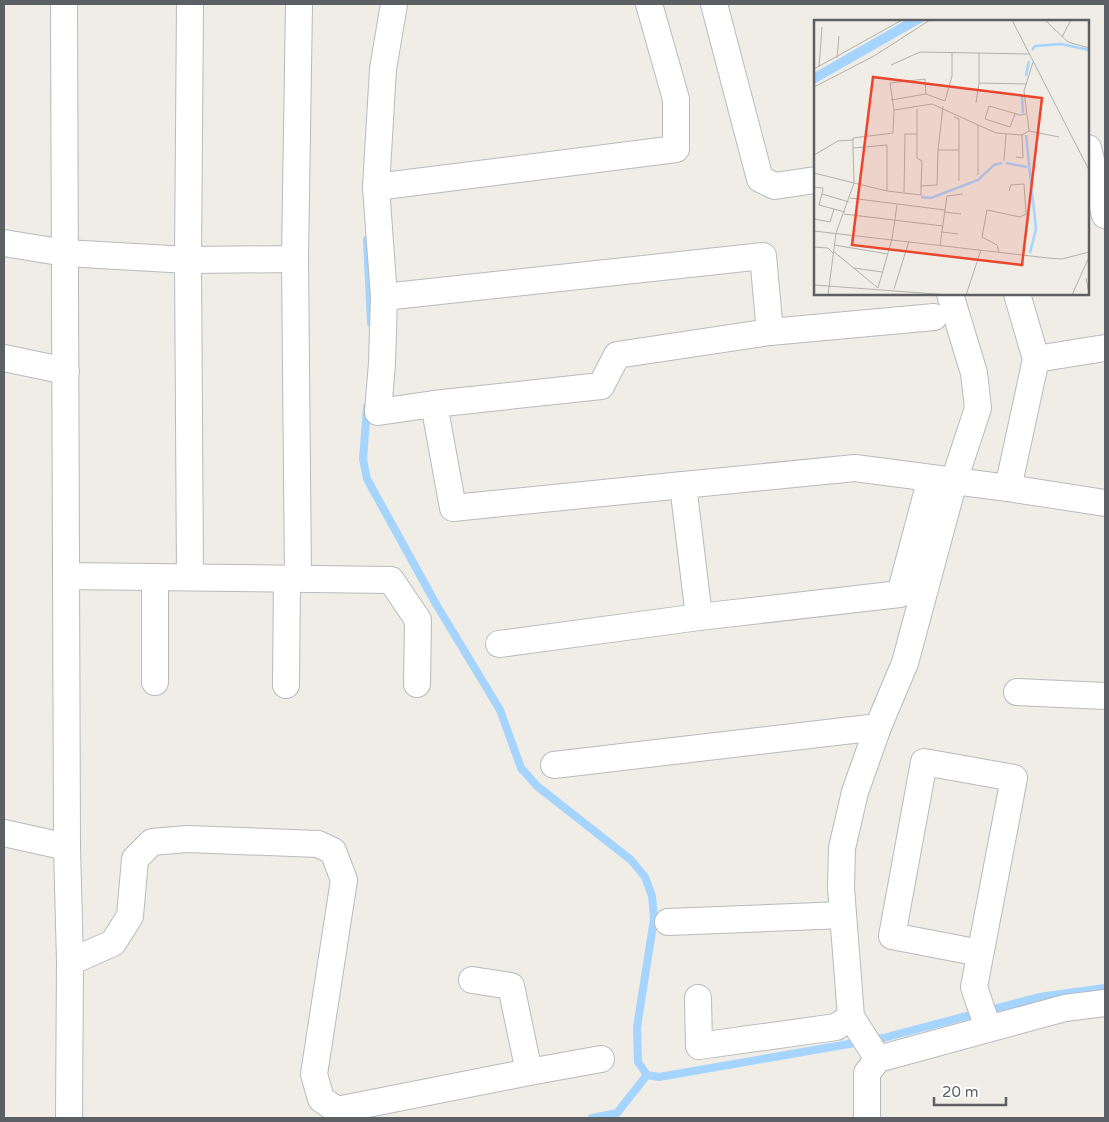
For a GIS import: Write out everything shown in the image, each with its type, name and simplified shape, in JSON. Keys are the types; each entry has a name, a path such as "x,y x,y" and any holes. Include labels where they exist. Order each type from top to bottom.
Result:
{"street":[{"path":"64,4 67,847 70,962 69,1118"},
{"path":"190,4 188,260 190,577"},
{"path":"286,685 293,579 299,4"},
{"path":"394,4 383,69 376,187 384,297 378,412 601,386 617,355 770,332 934,317"},
{"path":"376,187 676,148 676,99 649,4"},
{"path":"714,4 760,179 775,186 814,180"},
{"path":"1089,152 1105,215"},
{"path":"4,244 65,253 188,260 295,259"},
{"path":"384,297 763,256 770,332"},
{"path":"499,644 699,617 900,594 942,479 978,408 974,373 950,295"},
{"path":"1008,488 1036,359 1017,295"},
{"path":"1036,359 1105,348"},
{"path":"4,358 66,371"},
{"path":"434,404 453,508 855,468 1105,503"},
{"path":"867,1118 865,1039 840,888 842,848 855,792 878,727 905,663 942,479"},
{"path":"683,485 699,617"},
{"path":"67,576 391,580 418,620 417,684"},
{"path":"155,682 156,577"},
{"path":"1017,692 1105,696"},
{"path":"554,764 878,727"},
{"path":"980,953 892,936 924,762 1014,778 974,987 984,1018"},
{"path":"4,833 67,847"},
{"path":"70,962 113,943 130,916 135,859 152,842 187,839 318,844 333,851 344,880 314,1074 321,1099 337,1110 601,1059"},
{"path":"668,922 843,915"},
{"path":"472,980 511,986 529,1072"},
{"path":"698,998 700,1046 836,1027 865,1039 984,1018 1105,1003"}],"waterway":[{"path":"367,240 371,323"},
{"path":"367,407 363,459 367,479 436,604 500,710 521,768 537,786 631,860 645,877 652,896 654,919 637,1027 638,1062 647,1075 659,1077 883,1038 1039,997 1105,988"},
{"path":"592,1118 617,1113 647,1075"}]}
